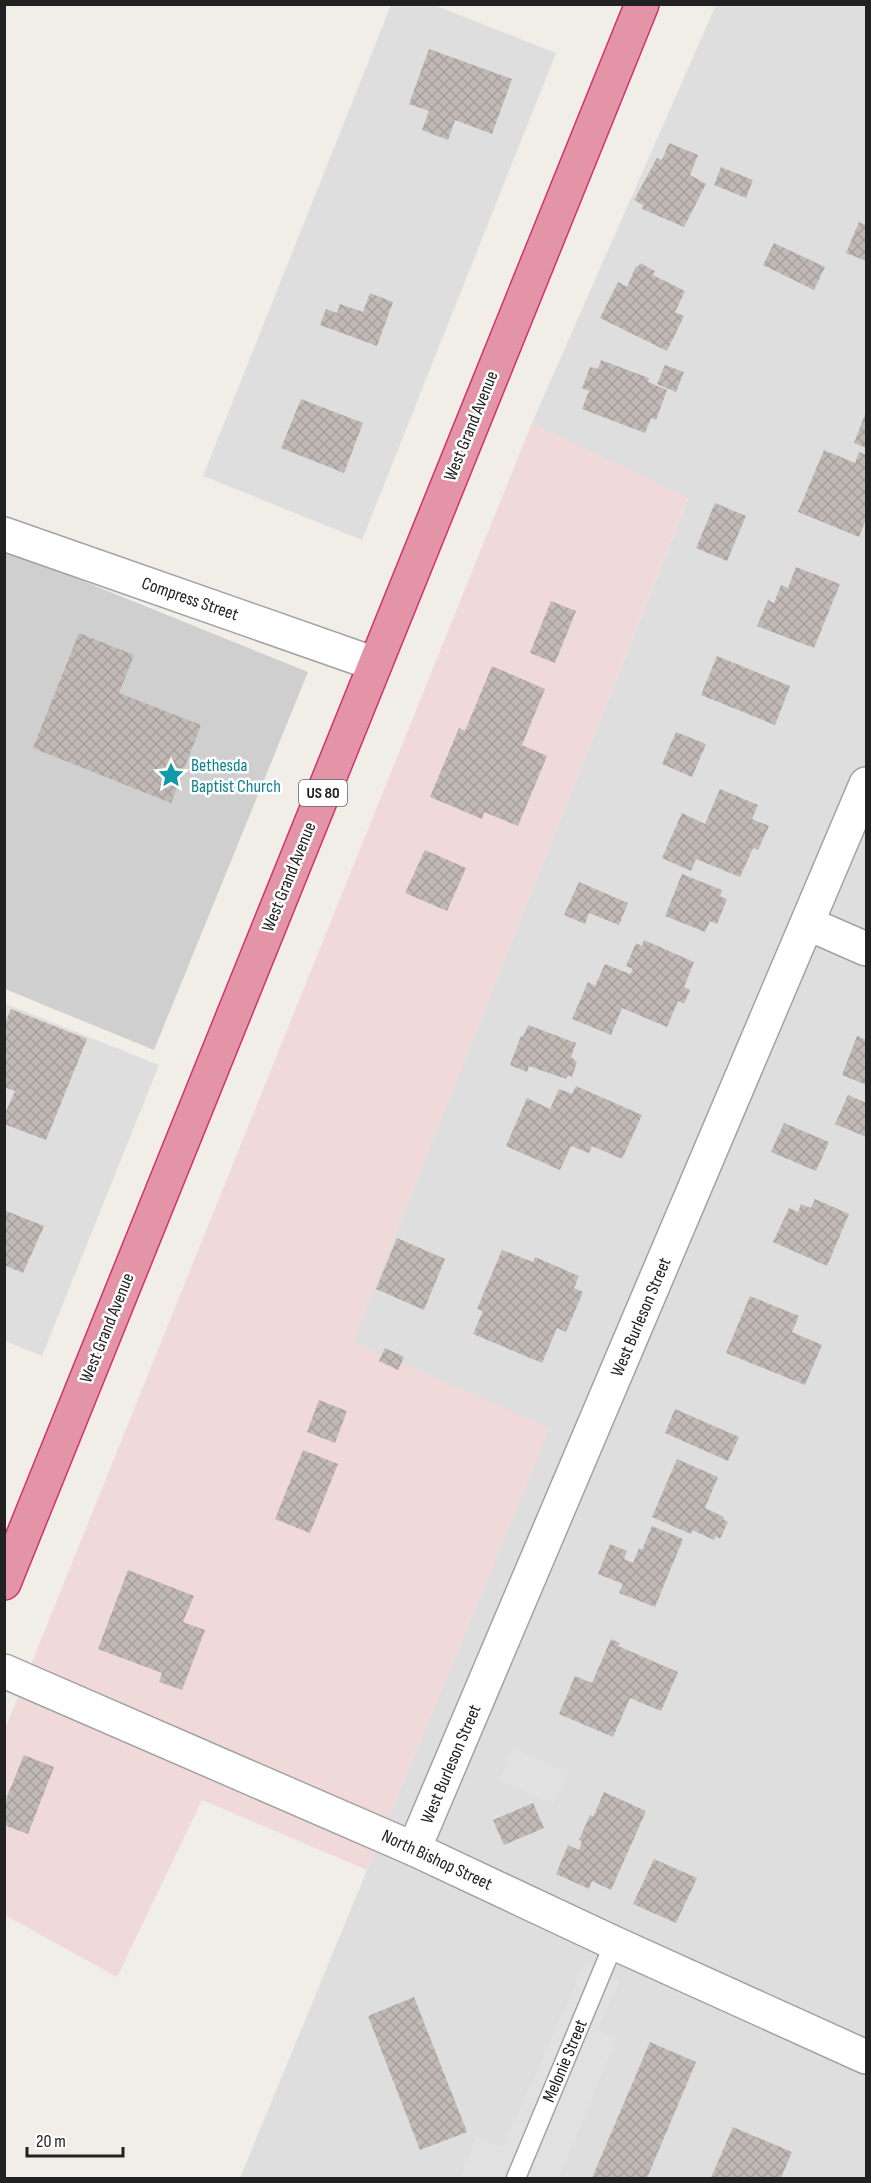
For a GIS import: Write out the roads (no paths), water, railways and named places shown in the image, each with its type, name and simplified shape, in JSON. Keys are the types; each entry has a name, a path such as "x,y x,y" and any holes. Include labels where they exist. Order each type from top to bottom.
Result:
{"highway":[{"name":"West Grand Avenue","path":"4,1583 642,4"}],"street":[{"name":"Compress Street","path":"4,534 375,664"},
{"name":"West Burleson Street","path":"414,1849 867,784"},
{"path":"809,924 867,949"},
{"name":"North Bishop Street","path":"4,1671 414,1849 614,1943 867,2057"}],"lane":[{"name":"Melonie Street","path":"516,2178 614,1943"}],"place":[{"name":"Bethesda Baptist Church","path":"171,775"}]}
